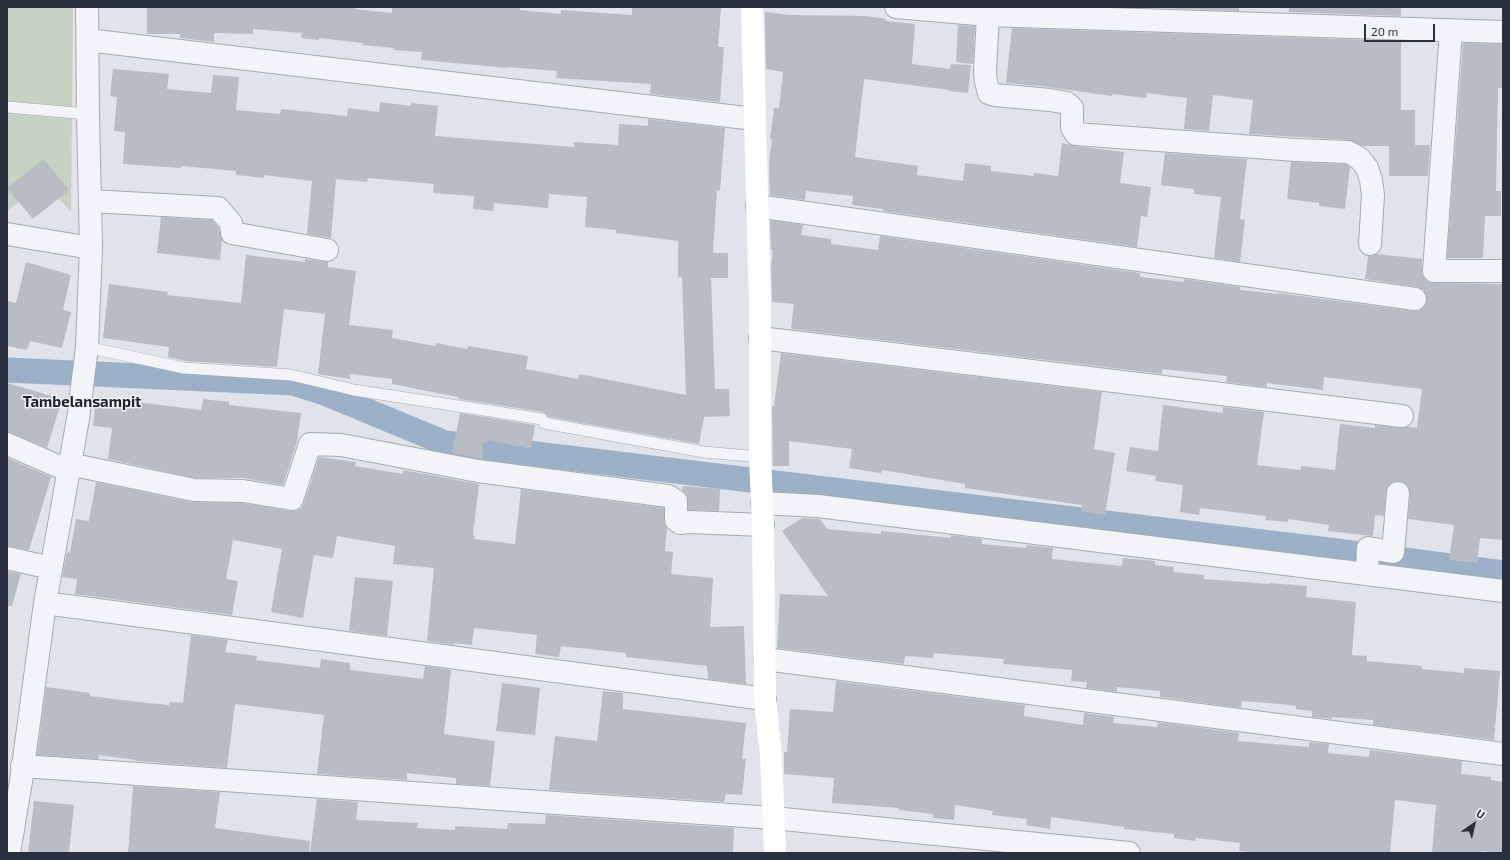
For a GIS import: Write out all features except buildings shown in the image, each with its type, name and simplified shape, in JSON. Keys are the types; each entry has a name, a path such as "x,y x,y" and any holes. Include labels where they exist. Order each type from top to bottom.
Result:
{"street":[{"path":"9,853 16,776 50,568 78,419 87,348 91,248 87,7"},
{"path":"752,7 760,338 760,457 763,525 765,699 771,755 775,853"},
{"path":"896,7 988,15 1503,32"},
{"path":"988,15 985,71 987,89 989,93 995,95 1067,103 1072,108 1072,128 1076,134 1280,149 1348,152 1360,159 1367,168 1371,180 1373,195 1370,244"},
{"path":"1451,30 1434,271 1503,271"},
{"path":"87,40 754,119"},
{"path":"90,201 218,208 231,223 232,233 327,250"},
{"path":"757,206 1415,299"},
{"path":"7,234 91,248"},
{"path":"760,338 1402,416"},
{"path":"7,444 69,467 194,490 243,491 292,499 310,444 341,445 478,471 668,496 676,501 676,520 680,523 763,525"},
{"path":"1367,574 1368,548 1393,552 1398,493"},
{"path":"762,501 826,507 1503,591"},
{"path":"7,558 50,568"},
{"path":"45,603 765,699"},
{"path":"765,659 1503,754"},
{"path":"16,776 773,818 1129,853"}],"lane":[{"path":"7,107 88,114"},
{"path":"87,348 184,368 291,375 354,390 542,418 544,423 696,450 760,457"}],"green space":[{"path":"7,7 73,7 71,212 44,183 7,211"}],"waterway":[{"path":"7,370 293,383 322,392 445,443 1337,551 1503,573"}],"district":[{"name":"Tambelansampit","path":"82,402"}]}
